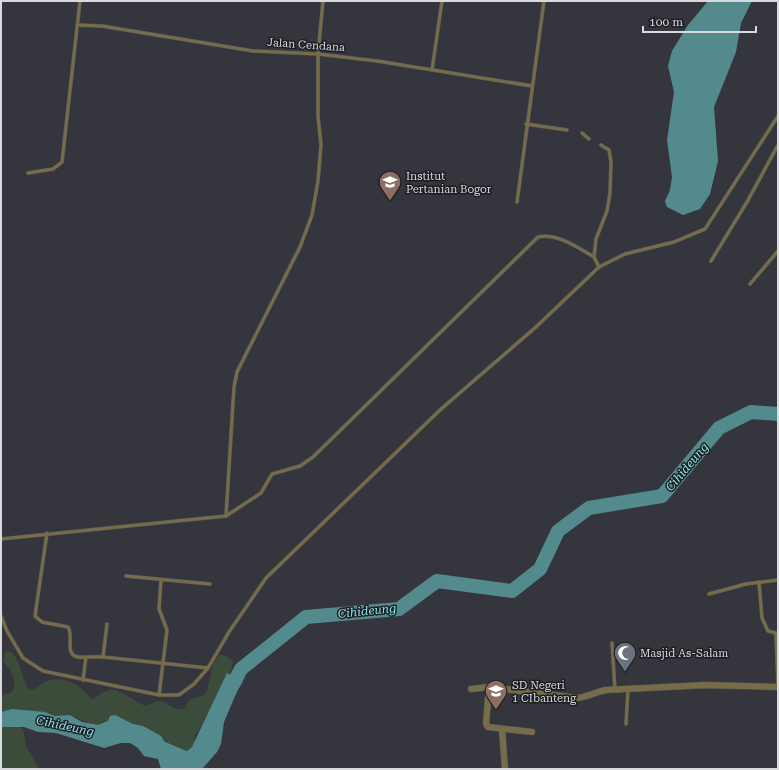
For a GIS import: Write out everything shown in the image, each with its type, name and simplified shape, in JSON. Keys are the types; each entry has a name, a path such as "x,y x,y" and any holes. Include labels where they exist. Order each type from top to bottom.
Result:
{"street":[{"path":"471,689 489,687 577,698 586,697 597,692 615,690 706,685 778,686"},
{"path":"489,687 486,724 488,727 532,732"},
{"path":"502,729 505,769"}],"lane":[{"path":"28,173 53,169 62,162 80,1"},
{"path":"226,516 234,387 237,372 300,247 312,215 318,181 321,146 318,116 318,54 324,1"},
{"path":"432,70 442,1"},
{"path":"517,202 526,124 544,1"},
{"name":"Jalan Cendana","path":"78,25 102,26 253,51 318,54 532,86"},
{"path":"1,616 7,631 23,658 50,674 159,695 179,695 185,692 208,668 241,612 266,578 440,410 536,328 599,266 625,254 674,242 705,229 778,116"},
{"path":"526,124 567,130"},
{"path":"582,133 589,139"},
{"path":"594,257 596,239 607,211 610,193 610,153 609,150 601,145"},
{"path":"711,261 747,202 778,145"},
{"path":"1,539 47,533 226,516 261,493 272,474 300,466 313,457 538,237 546,235 555,237 594,257 599,266"},
{"path":"750,284 778,251"},
{"path":"47,533 35,616 42,622 68,627 71,631 71,653 77,657 103,657 208,668"},
{"path":"126,576 210,584"},
{"path":"159,695 167,630 159,609 161,580"},
{"path":"709,594 759,582 778,580"},
{"path":"759,582 764,624 768,631 776,633 778,686"},
{"path":"103,657 107,624"},
{"path":"612,643 615,690"},
{"path":"83,680 86,657"},
{"path":"626,724 628,690"}],"green space":[{"path":"5,651 11,652 15,656 29,689 34,690 41,684 56,679 64,680 79,686 91,699 107,690 114,690 146,706 153,702 159,701 178,709 184,709 189,700 204,695 207,691 213,664 220,655 225,655 233,661 229,678 195,735 196,747 184,753 173,750 161,736 110,726 97,727 70,715 55,716 50,714 1,712 1,695 12,692 14,688 13,675 3,661"},
{"path":"14,724 23,729 26,746 39,769 1,769 1,725"}],"water":[{"path":"708,1 752,1 741,23 736,52 714,107 718,161 710,194 700,209 683,215 667,207 665,201 670,190 672,177 667,140 674,92 668,66 672,51 688,25"},
{"path":"227,673 243,682 238,689 224,722 221,744 217,752 202,769 161,769 158,759 144,756 138,748 130,743 121,743 104,748 56,733 38,732 24,727 1,727 1,712 12,709 45,712 55,716 70,715 82,722 98,725 108,721 110,716 115,715 133,724 143,726 161,736 173,755 184,753 192,747"}],"waterway":[{"name":"Cihideung","path":"228,694 241,669 306,617 399,609 437,581 512,591 540,569 558,531 589,508 662,496 719,428 751,412 778,414"},
{"name":"Cihideung","path":"152,744 194,762"}],"place":[{"name":"Institut Pertanian Bogor","path":"390,202"},
{"name":"Masjid As-Salam","path":"625,672"},
{"name":"SD Negeri 1 CIbanteng","path":"496,710"}]}
